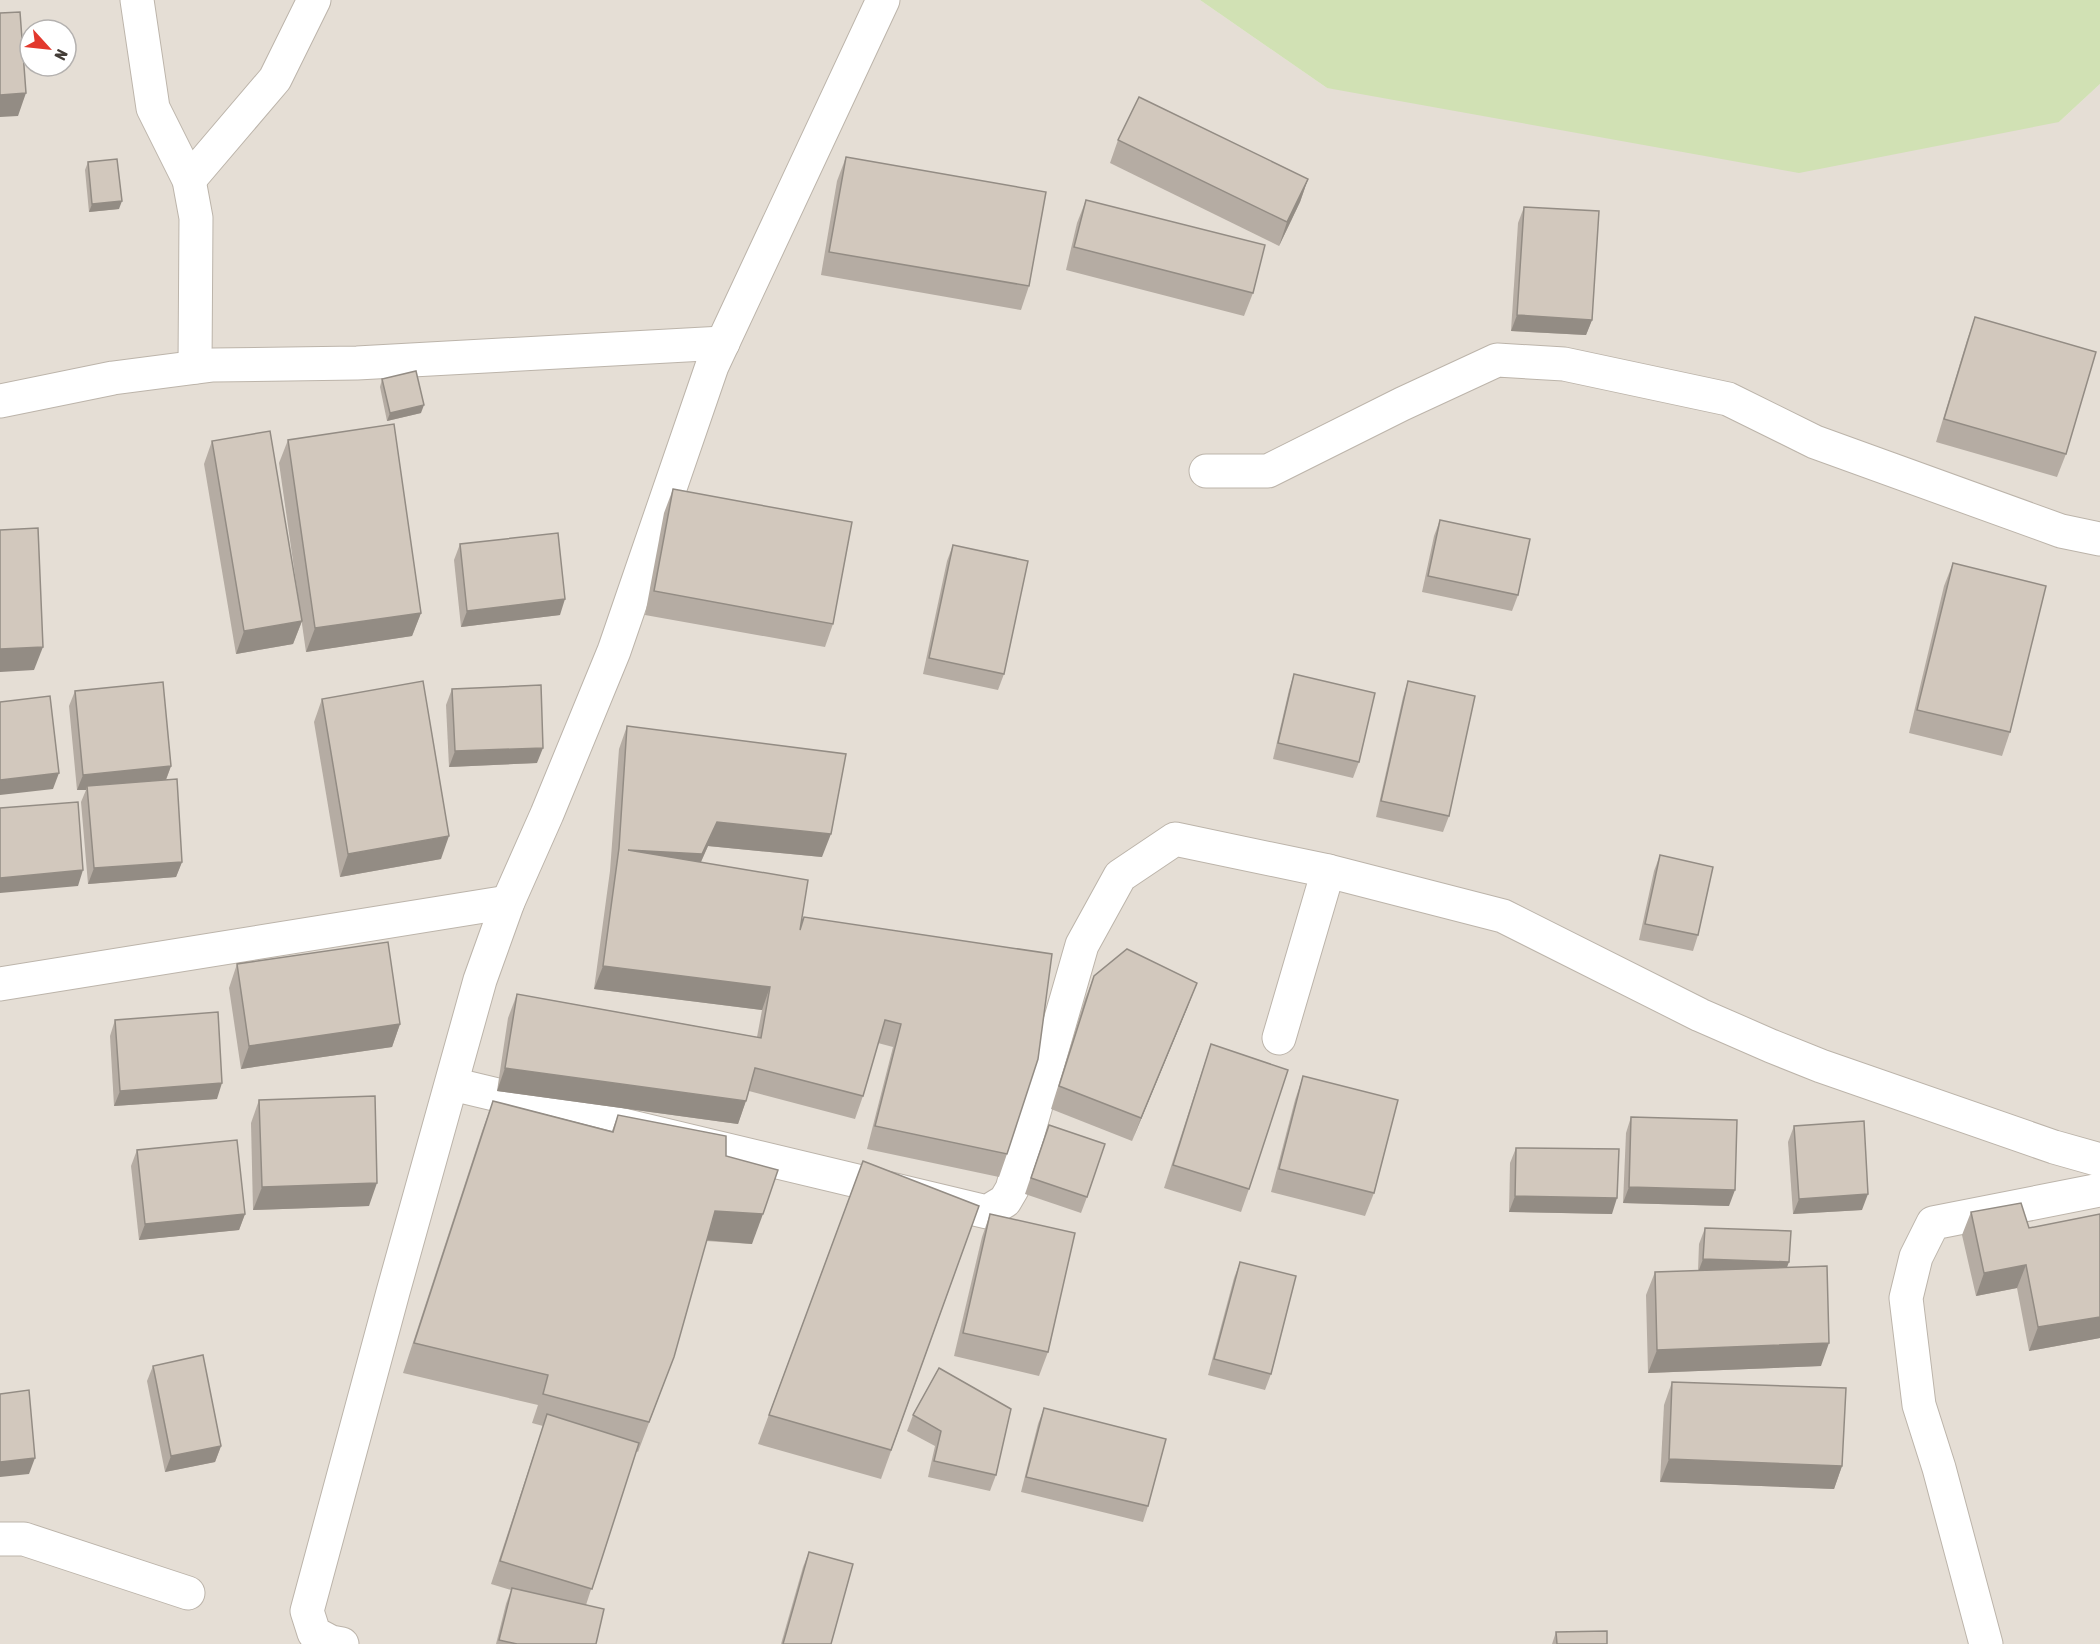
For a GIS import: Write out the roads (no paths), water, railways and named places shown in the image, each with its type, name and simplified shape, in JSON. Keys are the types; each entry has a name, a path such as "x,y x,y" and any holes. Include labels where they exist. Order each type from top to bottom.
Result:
{"street":[{"path":"137,0 153,108 189,180 196,219 195,367"},
{"path":"189,180 275,80 314,0"},
{"path":"342,1644 331,1642 314,1633 307,1611 480,980 508,903 614,651 712,366 883,0"},
{"path":"0,401 113,378 213,364 357,363 723,343"},
{"path":"1206,471 1268,471 1402,404 1497,360 1564,364 1728,399 1815,442 2061,531 2100,539"},
{"path":"452,1084 987,1212 1005,1202 1012,1189 1082,945 1120,876 1175,839 1328,871 1503,916 1700,1015 1771,1046 2054,1147 2100,1160"},
{"path":"1279,1038 1328,871"},
{"path":"0,984 508,903"},
{"path":"1986,1644 1939,1468 1919,1405 1906,1298 1916,1257 1933,1223 2100,1190"},
{"path":"0,1539 24,1539 188,1593"}]}
